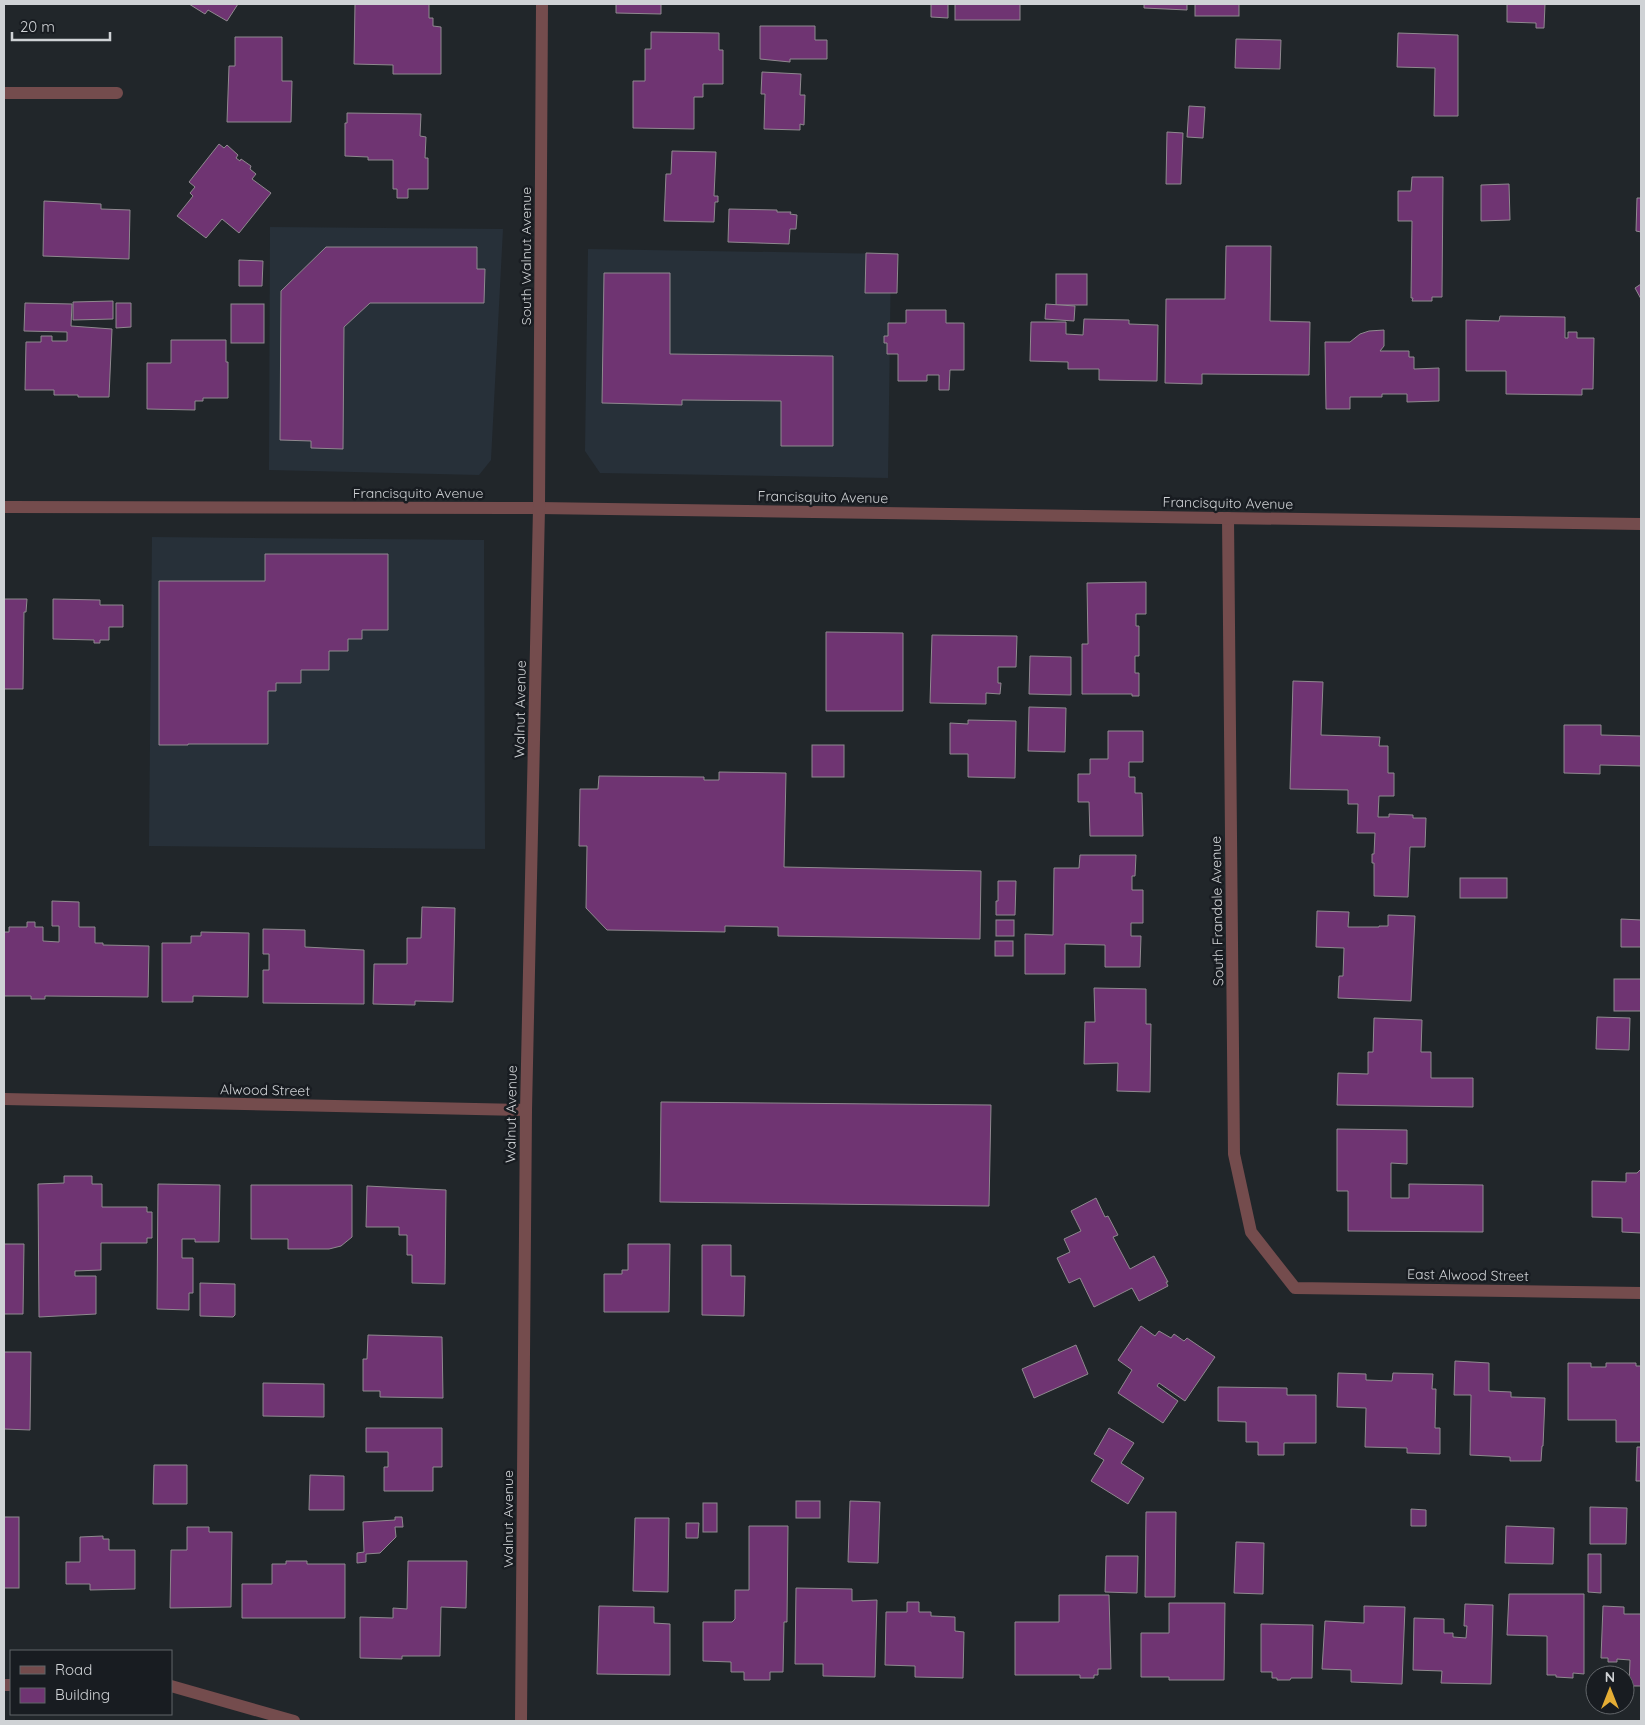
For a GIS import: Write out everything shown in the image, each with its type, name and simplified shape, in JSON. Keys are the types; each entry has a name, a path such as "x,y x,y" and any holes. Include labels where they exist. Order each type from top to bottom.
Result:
{"street":[{"name":"South Walnut Avenue","path":"539,508 542,4"},
{"path":"4,93 117,93"},
{"name":"Francisquito Avenue","path":"4,507 539,508 1641,524"},
{"name":"Walnut Avenue","path":"521,1721 526,1110 539,508"},
{"name":"South Frandale Avenue","path":"1228,518 1234,1154 1251,1232 1294,1288"},
{"name":"Alwood Street","path":"4,1099 526,1110"},
{"name":"East Alwood Street","path":"1294,1288 1641,1293"},
{"path":"172,1686 294,1721"}],"shaded area":[{"path":"270,227 503,229 491,460 479,475 269,470"},
{"path":"588,249 891,254 888,478 600,473 585,451"},
{"path":"152,537 484,540 485,849 149,846"}],"building":[{"path":"189,4 238,4 227,21 208,10 205,14"},
{"path":"355,4 429,4 429,18 433,18 433,26 441,27 441,74 393,74 393,65 354,64"},
{"path":"616,4 661,4 661,14 616,13"},
{"path":"931,4 948,4 948,18 931,17"},
{"path":"955,4 1020,4 1020,20 955,20"},
{"path":"1144,4 1187,4 1187,10 1144,8"},
{"path":"1195,4 1239,4 1239,16 1195,16"},
{"path":"1507,4 1545,4 1544,28 1536,28 1536,23 1507,22"},
{"path":"760,26 815,26 815,40 827,40 827,59 790,59 790,62 760,59"},
{"path":"651,32 719,33 719,50 723,50 723,84 703,84 703,97 694,97 694,129 633,128 633,81 645,81 645,49 651,49"},
{"path":"1398,33 1458,35 1458,116 1434,116 1435,68 1397,67"},
{"path":"235,37 282,37 282,81 292,81 291,122 227,122 229,66 235,66"},
{"path":"1236,39 1281,40 1280,69 1235,68"},
{"path":"762,72 801,74 800,95 805,95 804,125 800,124 800,130 764,129 765,94 761,94"},
{"path":"1189,106 1205,107 1203,138 1187,137"},
{"path":"347,113 421,114 420,136 426,137 425,158 428,158 428,189 408,189 408,198 397,198 397,189 393,189 393,160 368,160 368,157 345,156 345,123 347,123"},
{"path":"1167,132 1183,133 1181,184 1166,184"},
{"path":"219,144 224,148 227,145 238,155 236,158 251,166 250,169 256,174 252,179 271,193 239,233 222,219 206,238 177,216 193,196 190,193 195,187 189,182"},
{"path":"672,151 716,152 714,196 718,196 718,202 715,202 714,222 664,221 666,174 671,174"},
{"path":"1412,177 1443,177 1442,297 1432,297 1432,301 1412,301 1412,221 1398,221 1398,191 1411,191"},
{"path":"1509,184 1510,220 1481,221 1481,185"},
{"path":"1637,198 1641,198 1641,232 1636,231"},
{"path":"44,201 101,204 101,209 130,210 129,259 43,256"},
{"path":"729,209 791,212 790,214 797,215 796,229 790,229 789,244 728,242"},
{"path":"1226,246 1271,246 1270,321 1310,322 1309,375 1202,374 1202,384 1165,383 1166,299 1225,299"},
{"path":"326,247 477,247 477,269 485,269 484,303 370,303 344,327 343,449 311,448 311,441 280,440 281,291"},
{"path":"866,253 898,254 897,293 865,293"},
{"path":"239,260 263,261 262,286 239,286"},
{"path":"604,273 670,273 670,354 833,356 833,446 781,446 781,401 682,400 682,405 602,403"},
{"path":"1056,274 1087,274 1087,305 1056,305"},
{"path":"1641,284 1641,299 1635,288"},
{"path":"113,301 113,319 73,320 73,302"},
{"path":"25,303 72,304 71,326 112,329 109,397 54,395 54,390 25,390 26,342 41,342 41,336 52,336 52,341 67,341 67,332 24,331"},
{"path":"116,303 131,303 131,327 116,328"},
{"path":"231,304 264,304 264,343 231,343"},
{"path":"1046,304 1075,306 1074,321 1045,319"},
{"path":"906,310 946,310 946,323 964,323 964,370 950,370 949,390 939,390 939,375 927,375 927,381 898,381 898,354 887,354 887,343 884,343 884,336 888,336 888,323 906,323"},
{"path":"1500,316 1565,317 1565,338 1568,338 1568,332 1577,332 1577,338 1594,338 1593,389 1582,389 1582,395 1506,394 1506,371 1466,371 1466,320 1499,321"},
{"path":"1084,319 1129,320 1129,324 1158,325 1157,381 1099,380 1099,369 1068,369 1068,362 1030,361 1031,322 1066,322 1066,334 1083,335"},
{"path":"1384,330 1384,346 1380,351 1409,351 1409,357 1414,357 1414,369 1439,368 1439,401 1407,402 1407,394 1382,394 1382,397 1350,397 1350,409 1326,409 1325,342 1350,342 1360,334"},
{"path":"171,340 226,340 228,398 203,398 203,401 195,401 195,410 147,409 147,363 171,363"},
{"path":"265,554 388,554 388,630 362,630 362,639 348,639 348,651 329,651 329,670 301,670 301,683 276,683 276,691 268,691 268,744 159,745 159,581 265,581"},
{"path":"1146,582 1146,614 1136,614 1136,626 1139,626 1139,656 1135,656 1135,673 1139,673 1139,696 1132,696 1132,694 1082,694 1082,644 1088,644 1087,583"},
{"path":"4,599 27,599 26,612 24,612 23,689 4,689"},
{"path":"53,599 100,600 100,605 123,605 123,627 109,627 109,640 100,640 100,643 94,643 94,640 53,639"},
{"path":"826,632 903,633 903,711 826,711"},
{"path":"932,635 1017,636 1016,667 998,667 998,683 1001,683 1000,694 986,693 986,704 930,703"},
{"path":"1030,656 1071,657 1071,695 1029,694"},
{"path":"1293,681 1323,682 1321,735 1380,737 1379,746 1388,746 1388,773 1394,773 1394,796 1379,796 1378,817 1389,817 1389,814 1413,815 1413,818 1426,818 1425,847 1410,847 1408,897 1374,896 1374,863 1372,863 1372,854 1374,854 1375,833 1357,833 1358,804 1348,804 1348,790 1290,789"},
{"path":"1029,707 1066,708 1065,752 1028,751"},
{"path":"968,720 1016,721 1015,778 968,777 968,754 950,754 950,723 968,724"},
{"path":"1564,725 1601,725 1601,735 1641,736 1641,766 1600,765 1600,774 1564,773"},
{"path":"1108,731 1143,731 1143,762 1129,762 1129,777 1135,777 1135,793 1142,793 1143,836 1090,836 1089,802 1078,802 1078,774 1090,774 1090,759 1108,759"},
{"path":"812,745 844,745 844,777 812,777"},
{"path":"719,772 786,773 784,867 981,871 980,939 778,936 778,927 725,926 725,932 607,930 586,908 587,846 579,846 580,789 598,789 599,776 704,777 704,780 719,780"},
{"path":"1080,855 1136,855 1135,876 1132,876 1132,890 1143,890 1143,923 1131,923 1131,936 1141,936 1140,967 1105,967 1105,945 1065,944 1065,974 1025,974 1025,934 1053,935 1054,868 1079,868"},
{"path":"1460,878 1507,878 1507,898 1460,898"},
{"path":"998,881 1016,881 1015,915 996,915"},
{"path":"52,901 79,902 79,927 95,927 95,943 103,943 103,945 149,946 148,997 45,996 45,999 31,999 31,996 4,996 4,932 9,932 9,927 27,927 27,922 35,922 35,927 43,927 43,941 59,942 59,926 52,926"},
{"path":"422,907 455,908 453,1002 415,1001 415,1005 373,1004 374,964 407,964 407,938 421,938"},
{"path":"1317,911 1349,912 1348,927 1388,926 1388,915 1415,916 1411,1001 1338,998 1339,976 1343,976 1344,948 1316,947"},
{"path":"1621,919 1641,920 1641,947 1621,947"},
{"path":"996,920 1014,920 1014,936 996,936"},
{"path":"263,929 305,930 305,947 364,950 364,1004 263,1003 263,970 269,970 269,954 263,954"},
{"path":"201,932 249,933 248,997 193,996 193,1002 162,1002 162,943 191,943 191,936 201,936"},
{"path":"995,941 1013,941 1013,956 995,956"},
{"path":"1614,979 1641,979 1641,1011 1614,1011"},
{"path":"1094,988 1146,989 1146,1024 1151,1024 1150,1092 1117,1091 1118,1063 1084,1064 1085,1022 1095,1022"},
{"path":"1597,1017 1630,1018 1629,1050 1596,1049"},
{"path":"1374,1018 1422,1020 1421,1052 1431,1052 1431,1078 1473,1078 1473,1107 1337,1105 1338,1073 1368,1074 1368,1052 1373,1052"},
{"path":"661,1102 991,1105 989,1206 660,1202"},
{"path":"1337,1129 1407,1130 1407,1164 1391,1163 1391,1198 1409,1198 1409,1184 1483,1185 1483,1232 1348,1231 1348,1191 1337,1191"},
{"path":"1641,1169 1641,1233 1622,1232 1622,1218 1592,1217 1592,1181 1626,1182 1626,1173 1637,1173"},
{"path":"64,1176 92,1176 92,1184 102,1184 102,1207 147,1207 147,1212 152,1212 152,1238 147,1238 147,1243 101,1243 101,1270 75,1271 75,1276 96,1276 96,1314 39,1317 38,1184 64,1183"},
{"path":"158,1184 220,1185 219,1242 195,1242 195,1239 182,1239 182,1258 193,1258 193,1293 189,1293 189,1310 157,1309"},
{"path":"251,1185 352,1185 352,1237 341,1246 329,1249 288,1249 288,1239 251,1239"},
{"path":"367,1186 446,1190 445,1284 412,1283 412,1255 407,1255 407,1235 399,1235 399,1227 366,1227"},
{"path":"1096,1198 1105,1217 1108,1216 1118,1235 1113,1237 1130,1269 1154,1256 1168,1282 1166,1282 1168,1286 1139,1301 1132,1288 1094,1307 1080,1278 1069,1283 1057,1258 1070,1252 1064,1239 1081,1231 1071,1211"},
{"path":"4,1244 24,1244 23,1314 4,1314"},
{"path":"628,1244 670,1244 669,1312 604,1312 604,1274 622,1274 622,1270 628,1270"},
{"path":"702,1245 731,1245 731,1276 745,1276 744,1316 702,1315"},
{"path":"200,1283 235,1284 235,1315 233,1317 200,1316"},
{"path":"1141,1326 1155,1336 1159,1331 1171,1338 1174,1334 1184,1341 1187,1338 1215,1357 1185,1401 1159,1383 1157,1386 1178,1401 1163,1423 1118,1393 1132,1370 1118,1360"},
{"path":"368,1335 442,1337 443,1398 380,1397 380,1391 363,1391 363,1359 367,1359"},
{"path":"1076,1345 1088,1374 1034,1398 1022,1369"},
{"path":"4,1352 31,1352 30,1430 4,1429"},
{"path":"1455,1361 1489,1363 1489,1391 1511,1392 1511,1397 1545,1398 1541,1461 1510,1461 1510,1457 1470,1455 1471,1395 1454,1395"},
{"path":"1568,1363 1591,1363 1591,1367 1606,1367 1606,1363 1636,1363 1636,1366 1641,1366 1641,1442 1616,1442 1616,1420 1568,1420"},
{"path":"1338,1373 1366,1374 1366,1380 1392,1381 1393,1373 1433,1374 1432,1389 1436,1389 1435,1428 1440,1428 1440,1454 1407,1453 1407,1448 1365,1447 1366,1408 1337,1407"},
{"path":"263,1383 324,1384 324,1417 263,1416"},
{"path":"1218,1387 1287,1388 1287,1395 1316,1395 1316,1443 1284,1443 1284,1455 1258,1455 1258,1442 1246,1442 1246,1422 1218,1421"},
{"path":"366,1428 442,1428 442,1467 433,1467 433,1491 384,1491 384,1467 388,1467 388,1452 366,1452"},
{"path":"1109,1428 1134,1443 1121,1463 1144,1478 1128,1504 1091,1481 1104,1460 1094,1454"},
{"path":"1637,1447 1641,1447 1641,1481 1636,1481"},
{"path":"154,1465 187,1465 187,1504 153,1504"},
{"path":"310,1475 344,1476 344,1510 309,1510"},
{"path":"796,1501 820,1501 820,1518 796,1518"},
{"path":"850,1501 880,1502 878,1563 848,1562"},
{"path":"703,1503 717,1503 717,1532 703,1532"},
{"path":"1590,1507 1627,1508 1626,1544 1590,1544"},
{"path":"1411,1509 1426,1510 1426,1526 1411,1526"},
{"path":"1146,1512 1176,1512 1175,1597 1145,1597"},
{"path":"4,1517 19,1517 19,1588 4,1588"},
{"path":"395,1517 402,1517 403,1527 395,1527 396,1537 380,1553 366,1554 366,1562 357,1563 357,1553 364,1552 363,1522 395,1520"},
{"path":"635,1518 669,1518 668,1592 633,1591"},
{"path":"686,1523 699,1523 698,1538 686,1538"},
{"path":"749,1526 788,1526 787,1622 784,1622 783,1672 770,1672 770,1680 744,1680 744,1672 731,1672 731,1662 703,1661 703,1622 732,1622 735,1619 735,1590 749,1590"},
{"path":"1506,1526 1554,1528 1553,1564 1505,1563"},
{"path":"187,1527 209,1527 209,1532 232,1532 231,1607 170,1608 171,1550 187,1550"},
{"path":"103,1536 103,1539 109,1539 109,1550 135,1550 135,1589 90,1590 90,1584 66,1584 66,1562 80,1562 80,1537"},
{"path":"1236,1542 1264,1543 1263,1594 1234,1593"},
{"path":"1588,1554 1601,1554 1601,1593 1588,1592"},
{"path":"1106,1556 1138,1556 1137,1593 1105,1592"},
{"path":"286,1561 307,1561 307,1564 345,1564 345,1618 242,1618 242,1584 272,1584 272,1564 286,1564"},
{"path":"408,1561 467,1561 466,1608 441,1607 440,1656 402,1656 402,1659 360,1658 360,1617 393,1618 393,1608 407,1609"},
{"path":"796,1588 852,1589 852,1601 877,1600 875,1677 823,1676 823,1664 795,1664"},
{"path":"1509,1594 1584,1594 1584,1674 1573,1673 1573,1678 1547,1675 1547,1636 1507,1635"},
{"path":"1059,1595 1109,1595 1111,1669 1098,1669 1098,1675 1094,1675 1094,1678 1080,1678 1080,1675 1015,1675 1015,1622 1059,1622"},
{"path":"907,1602 919,1602 919,1612 931,1612 931,1616 955,1617 955,1631 964,1632 963,1678 915,1677 915,1666 885,1665 886,1612 907,1612"},
{"path":"1169,1603 1225,1603 1224,1680 1169,1680 1169,1677 1141,1677 1141,1633 1169,1633"},
{"path":"1465,1604 1493,1605 1491,1684 1441,1683 1442,1671 1413,1670 1414,1618 1444,1619 1444,1633 1453,1633 1453,1637 1466,1638 1467,1626 1464,1626"},
{"path":"599,1606 654,1607 654,1623 670,1624 670,1675 597,1674"},
{"path":"1364,1606 1405,1607 1402,1684 1351,1682 1351,1670 1322,1669 1325,1621 1364,1623"},
{"path":"1603,1606 1624,1607 1624,1614 1641,1614 1641,1686 1635,1686 1635,1665 1630,1665 1630,1660 1617,1659 1617,1662 1608,1662 1608,1658 1601,1658"},
{"path":"1261,1624 1313,1625 1312,1678 1277,1680 1277,1678 1272,1678 1272,1672 1261,1672"}]}
